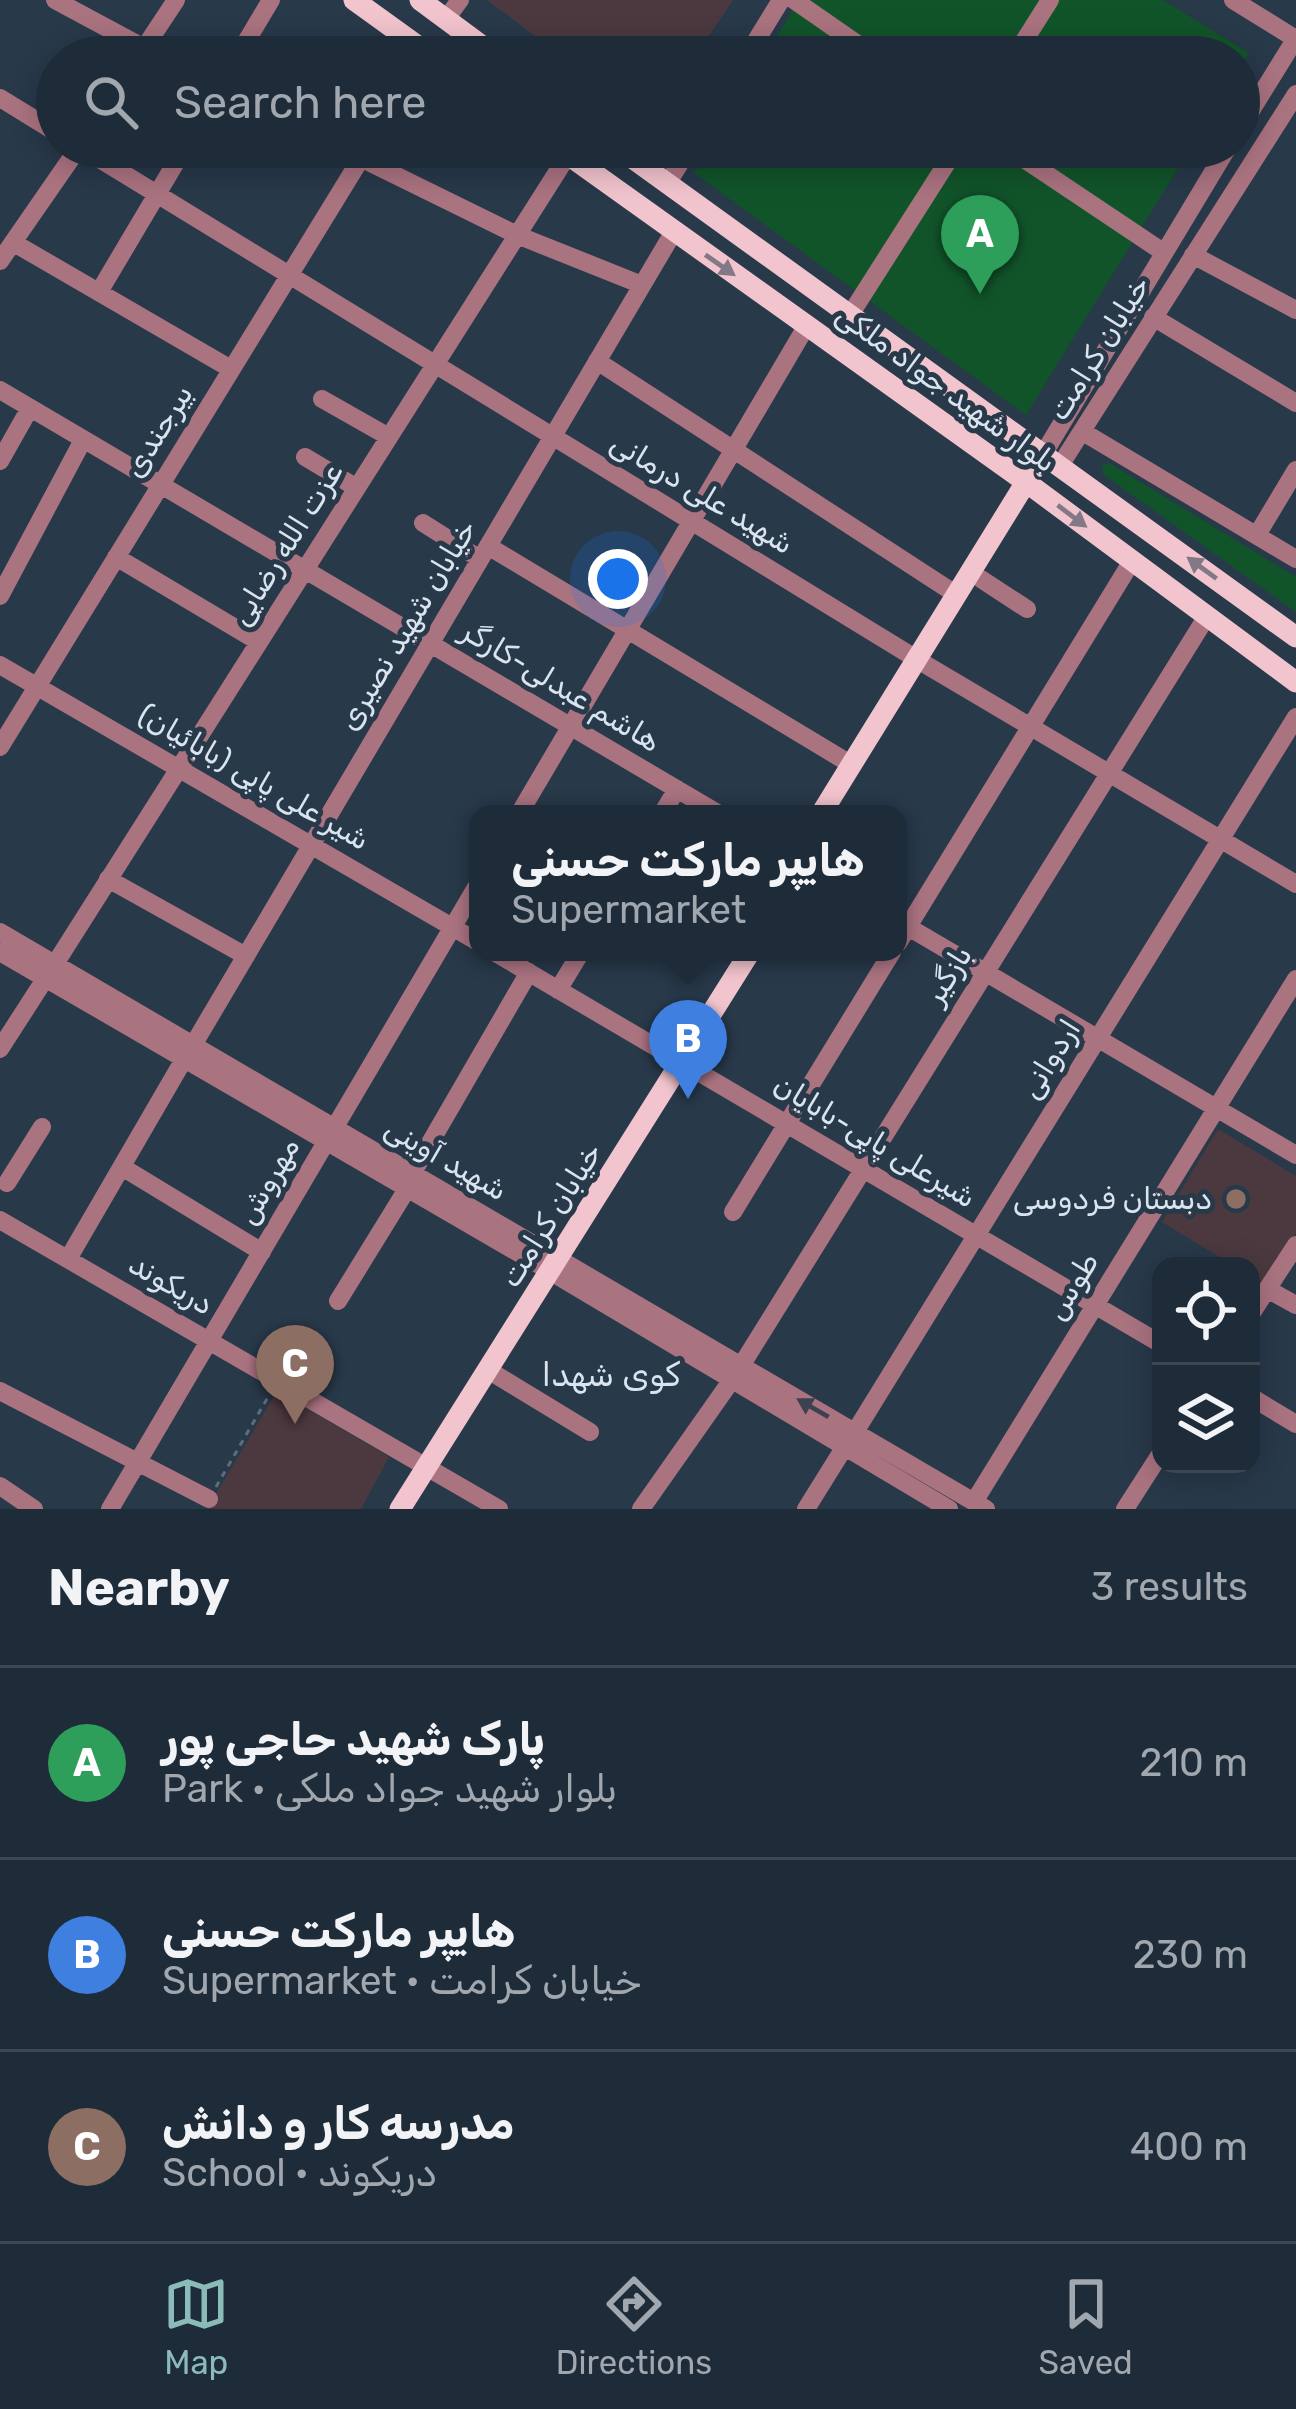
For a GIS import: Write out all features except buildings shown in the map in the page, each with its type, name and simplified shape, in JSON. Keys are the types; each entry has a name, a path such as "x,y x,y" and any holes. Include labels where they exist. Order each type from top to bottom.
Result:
{"main road":[{"path":"354,0 402,36"},
{"path":"420,0 469,36"},
{"name":"بلوار شهید جواد ملکی","path":"586,168 1031,485 1296,682"},
{"name":"بلوار شهید جواد ملکی","path":"646,168 1296,637"},
{"name":"خیابان کرامت","path":"841,805 957,595 1052,459"},
{"name":"خیابان کرامت","path":"827,805 981,580 1031,485"},
{"name":"خیابان کرامت","path":"677,1059 730,961"},
{"name":"خیابان کرامت","path":"400,1509 421,1464 744,961"},
{"name":"خیابان کرامت","path":"386,1509 488,1370 550,1263"}],"street":[{"path":"56,0 117,36"},
{"path":"157,36 176,0"},
{"path":"250,36 271,0"},
{"path":"446,19 460,0"},
{"path":"759,36 781,0"},
{"path":"794,0 846,36"},
{"path":"1027,36 1050,0"},
{"path":"1233,0 1296,38 1260,96"},
{"name":"خیابان کرامت","path":"1260,150 1296,94"},
{"path":"0,98 36,120"},
{"path":"64,168 5,252 99,292 231,369"},
{"name":"شهید علی درمانی","path":"114,168 923,663 1296,884"},
{"path":"99,292 172,168"},
{"name":"بیرجندی","path":"0,747 355,168"},
{"path":"392,168 518,235 642,285"},
{"name":"عزت الله رضایی","path":"0,1049 518,235 554,168"},
{"path":"668,184 678,168"},
{"path":"850,315 944,168"},
{"path":"1037,168 1163,252"},
{"name":"خیابان کرامت","path":"1052,459 1163,252 1215,168"},
{"name":"خیابان کرامت","path":"1052,459 1083,432 1249,168"},
{"name":"خیابان شهید نصیری","path":"68,1259 673,233"},
{"path":"1193,255 1296,310"},
{"path":"1153,317 1296,404"},
{"path":"524,805 807,325"},
{"path":"597,361 957,595"},
{"name":"هاشم عبدلی-کارگر","path":"0,390 703,805"},
{"path":"322,399 389,437"},
{"path":"0,461 30,408"},
{"path":"1083,432 1296,559"},
{"path":"0,596 83,440"},
{"path":"304,457 357,488"},
{"path":"1257,536 1296,470"},
{"path":"423,523 627,630 852,765"},
{"path":"116,557 259,642"},
{"path":"907,921 1132,561"},
{"path":"981,580 1028,609"},
{"name":"بازگیر","path":"641,1509 736,1374 1207,616"},
{"name":"شیر علی پاپی (بابائیان)","path":"0,665 469,937"},
{"name":"اردوانی","path":"806,1509 1296,717"},
{"path":"667,805 676,789"},
{"path":"109,879 246,956"},
{"name":"مهروش","path":"110,1509 469,899"},
{"name":"شهید آوینی","path":"0,932 50,971 188,1054 849,1440 980,1506"},
{"path":"907,933 986,972 1296,1155"},
{"name":"شهید آوینی","path":"0,952 50,971"},
{"path":"509,961 677,1059"},
{"path":"558,990 575,961"},
{"path":"734,1212 887,961"},
{"path":"338,1301 529,973"},
{"name":"طوس","path":"980,1506 1095,1306 1296,979"},
{"name":"شیرعلی پاپی-بابایان","path":"677,1059 1152,1339"},
{"path":"2,1181 42,1127"},
{"path":"122,1167 262,1252"},
{"name":"دریکوند","path":"0,1220 500,1509"},
{"path":"1260,1299 1296,1245"},
{"path":"1267,1288 1296,1305"},
{"path":"488,1370 590,1432"},
{"path":"0,1391 209,1499"},
{"path":"1260,1402 1296,1424"},
{"name":"شهید آوینی","path":"849,1440 949,1509"},
{"path":"1125,1509 1152,1468"},
{"path":"0,1486 34,1509"},
{"path":"0,1501 12,1509"}],"path":[{"path":"209,1499 278,1381"}],"shaded area":[{"path":"487,0 733,0 709,36 535,36"},
{"name":"دبستان فردوسی","path":"1218,1129 1296,1176 1296,1233 1263,1284 1260,1257 1219,1257 1162,1222"},
{"path":"277,1391 389,1457 361,1509 207,1509"}],"green space":[{"path":"799,0 1163,0 1221,36 777,36"},
{"path":"697,168 1178,168 1026,415 694,173"},
{"path":"1109,463 1296,577 1296,612 1103,474 1102,465"}],"place":[{"name":"پارک شهید حاجی پور","path":"980,294"},
{"name":"هایپر مارکت حسنی","path":"688,1099"},
{"name":"دبستان فردوسی","path":"1236,1199"},
{"name":"مدرسه کار و دانش","path":"295,1424"}],"district":[{"name":"کوی شهدا","path":"611,1374"}]}
